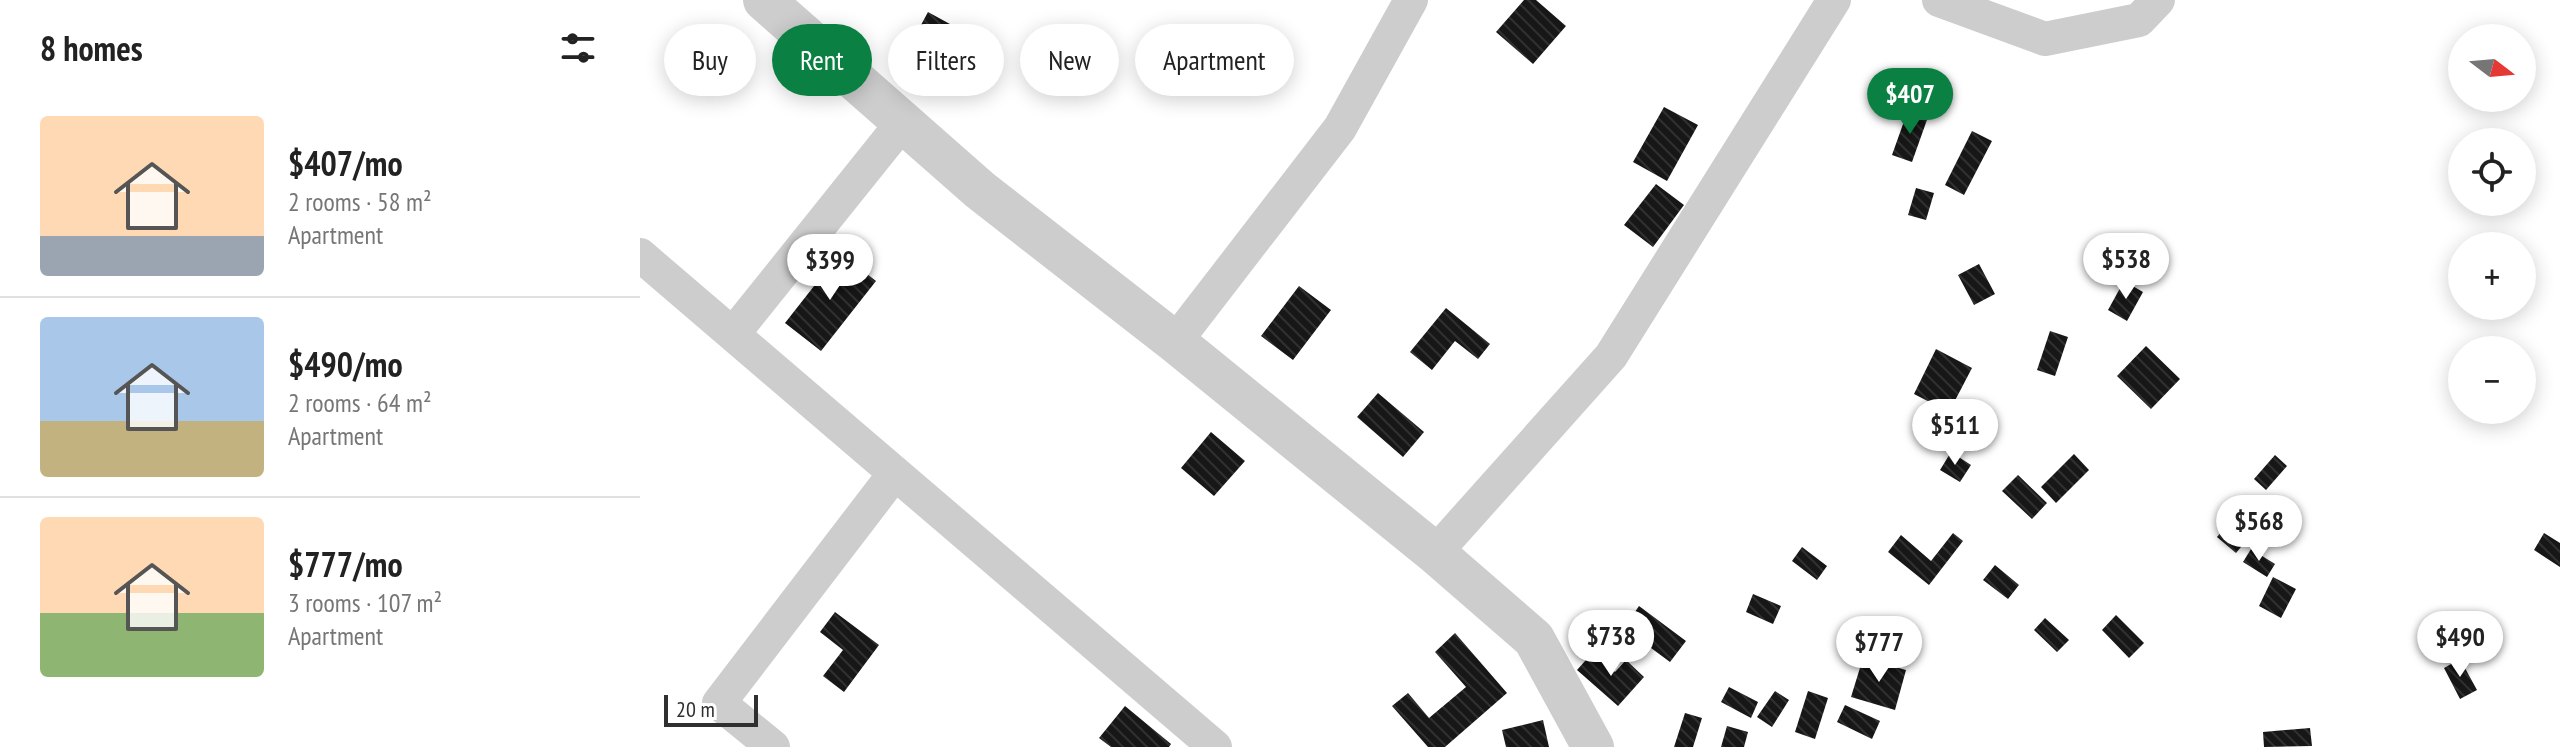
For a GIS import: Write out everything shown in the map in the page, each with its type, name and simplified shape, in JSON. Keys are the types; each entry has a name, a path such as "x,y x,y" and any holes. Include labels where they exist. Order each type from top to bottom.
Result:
{"street":[{"path":"764,0 980,190 1175,342 1435,553 1534,639 1593,747"},
{"path":"1175,342 1340,128 1411,0"},
{"path":"1435,553 1611,356 1834,0"},
{"path":"1939,0 2045,39 2139,20 2158,0"},
{"path":"733,334 903,122"},
{"path":"640,255 1215,747"},
{"path":"773,747 719,703 895,473"}],"building":[{"path":"1524,0 1536,0 1566,26 1533,64 1496,32"},
{"path":"928,12 950,24 922,24"},
{"path":"1664,107 1698,125 1667,181 1633,162"},
{"path":"1908,110 1928,117 1912,162 1892,155"},
{"path":"1972,131 1992,141 1964,195 1945,185"},
{"path":"1656,184 1684,205 1653,247 1624,225"},
{"path":"1916,188 1934,193 1926,220 1908,215"},
{"path":"840,253 876,281 821,351 785,323"},
{"path":"1979,264 1995,294 1974,305 1958,275"},
{"path":"2124,281 2143,292 2127,321 2108,310"},
{"path":"1299,286 1331,310 1293,360 1261,336"},
{"path":"1446,308 1490,344 1478,359 1455,341 1432,370 1410,352"},
{"path":"2050,331 2068,337 2055,376 2037,370"},
{"path":"2146,346 2180,379 2151,409 2117,376"},
{"path":"1936,349 1972,368 1949,412 1914,394"},
{"path":"1378,393 1424,432 1403,457 1357,417"},
{"path":"1211,432 1245,461 1214,496 1181,468"},
{"path":"1951,452 1971,465 1960,482 1940,470"},
{"path":"2074,454 2089,470 2056,503 2041,487"},
{"path":"2275,455 2287,466 2266,490 2254,479"},
{"path":"2018,475 2047,503 2032,519 2002,491"},
{"path":"2241,508 2260,524 2236,553 2217,537"},
{"path":"1953,533 1963,541 1929,585 1888,552 1901,535 1931,561"},
{"path":"2544,533 2560,543 2560,567 2534,550"},
{"path":"1802,547 1827,566 1817,580 1792,561"},
{"path":"2251,549 2275,564 2267,577 2243,562"},
{"path":"1995,565 2019,585 2008,599 1983,580"},
{"path":"2273,577 2296,589 2281,618 2259,606"},
{"path":"1753,594 1781,606 1773,624 1746,612"},
{"path":"1639,606 1686,641 1670,662 1624,628"},
{"path":"835,612 879,645 844,692 823,676 843,650 820,632"},
{"path":"2116,615 2144,643 2129,658 2102,630"},
{"path":"2045,618 2069,640 2057,652 2034,630"},
{"path":"1455,633 1507,693 1445,747 1428,747 1392,706 1408,693 1429,718 1466,687 1435,652"},
{"path":"1593,652 1615,672 1626,660 1644,677 1618,706 1577,670"},
{"path":"1863,658 1906,670 1895,710 1851,697"},
{"path":"2460,659 2477,690 2460,699 2444,668"},
{"path":"1729,687 1758,702 1751,718 1721,702"},
{"path":"1775,691 1789,700 1772,727 1757,717"},
{"path":"1808,691 1828,698 1815,739 1795,732"},
{"path":"1845,705 1880,721 1872,739 1837,722"},
{"path":"1125,706 1171,744 1169,747 1111,747 1099,738"},
{"path":"1685,713 1702,718 1693,747 1674,747"},
{"path":"1543,720 1549,747 1506,747 1502,730"},
{"path":"1727,726 1748,732 1744,747 1721,747"},
{"path":"2310,728 2312,746 2264,747 2263,732"}]}
